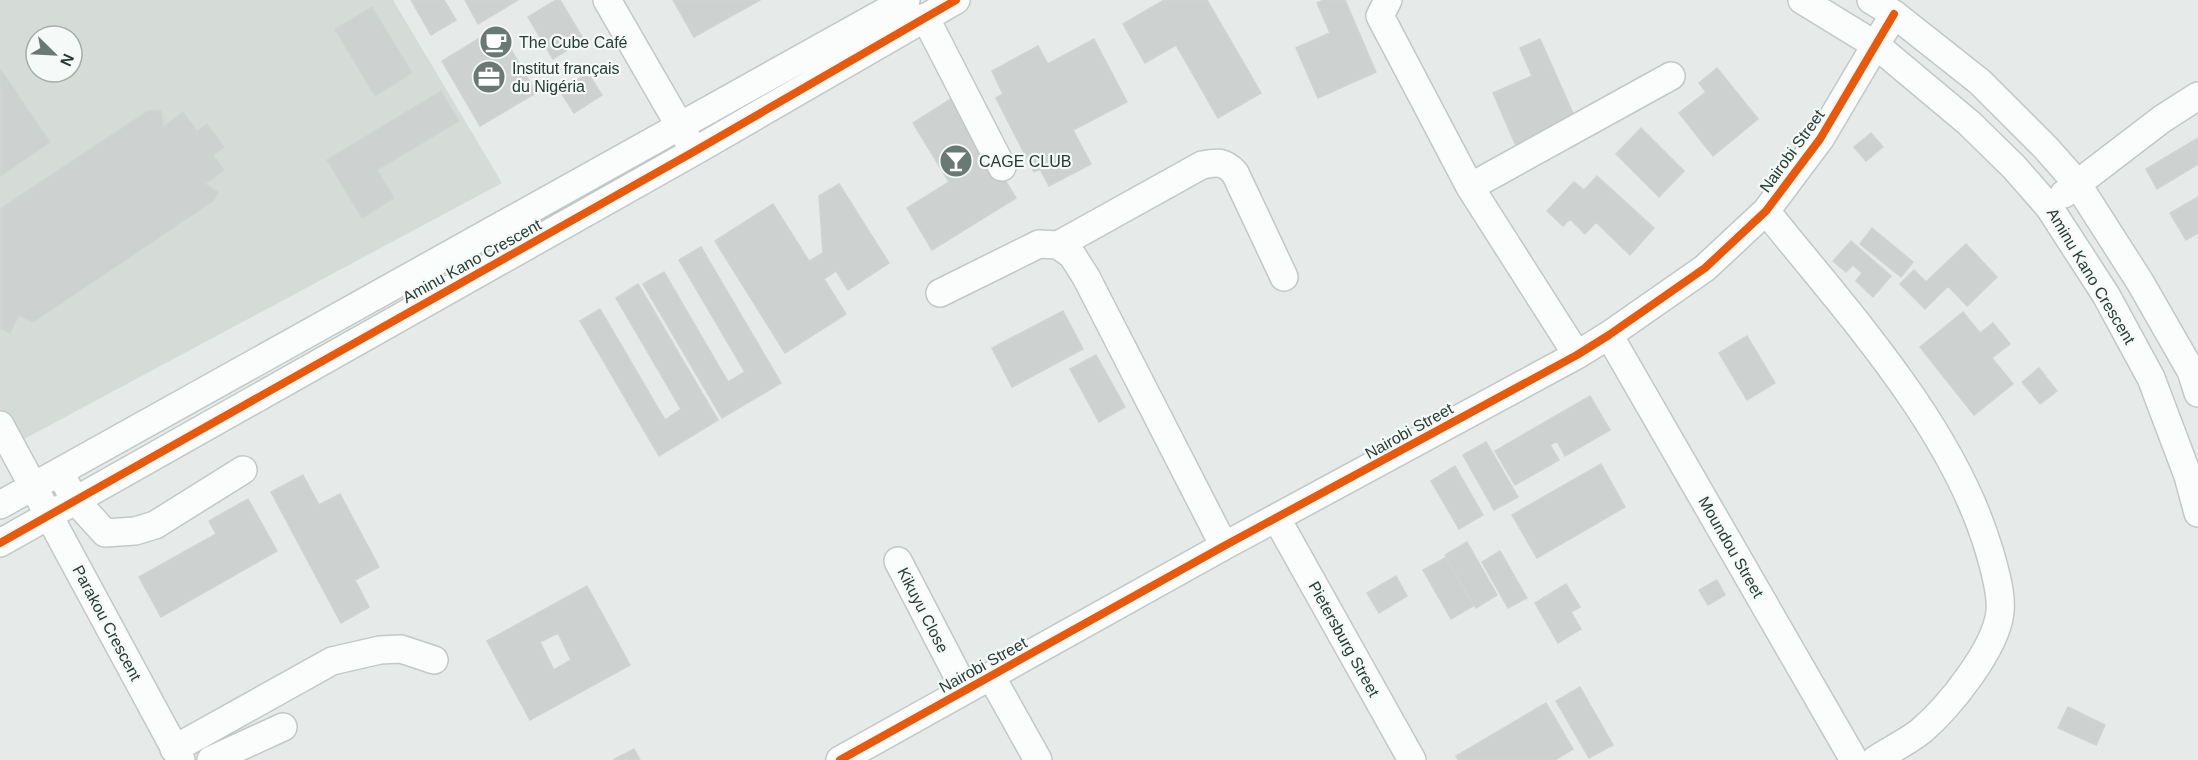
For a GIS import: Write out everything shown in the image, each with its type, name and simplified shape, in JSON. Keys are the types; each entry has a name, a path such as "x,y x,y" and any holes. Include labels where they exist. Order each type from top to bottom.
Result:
{"street":[{"path":"607,0 695,151"},
{"name":"Aminu Kano Crescent","path":"0,543 695,151 916,9 956,0"},
{"path":"1388,0 1380,16 1470,187 1577,355"},
{"name":"Aminu Kano Crescent","path":"1802,0 1877,46 1968,123 2014,167 2049,207 2106,295 2151,378 2188,476 2198,513"},
{"path":"1871,0 1894,14 1980,82 2046,148 2076,182 2140,282 2195,378"},
{"path":"0,505 680,127 916,9 1002,167"},
{"name":"Nairobi Street","path":"840,760 1224,546 1577,355 1705,268 1766,211 1820,139 1894,14"},
{"path":"1470,187 1671,76"},
{"path":"2049,207 2076,182 2162,119 2198,96"},
{"path":"940,293 1039,244 1058,245 1202,165 1214,162 1227,165 1235,173 1284,277"},
{"path":"1766,211 1863,333 1918,407 1954,466 1977,515 1996,572 2000,612 1989,647 1963,686 1921,731 1875,760"},
{"path":"1058,245 1072,255 1086,278 1224,546"},
{"name":"Moundou Street","path":"1609,334 1854,760"},
{"name":"Parakou Crescent","path":"0,425 177,754"},
{"path":"59,472 75,500 105,532 135,531 155,525 243,470"},
{"name":"Pietersburg Street","path":"1277,519 1412,760"},
{"name":"Kikuyu Close","path":"898,561 965,690"},
{"path":"177,754 332,661 380,650 402,649 434,660"},
{"path":"991,676 1038,760"},
{"path":"211,760 283,727"}],"shaded area":[{"path":"0,0 393,0 502,183 0,452"}],"building":[{"path":"411,0 444,0 456,20 431,35"},
{"path":"465,0 518,0 478,24"},
{"path":"556,0 560,0 584,40 553,59 528,17"},
{"path":"673,0 760,0 694,37"},
{"path":"1164,0 1207,0 1261,93 1218,118 1176,45 1145,63 1123,24"},
{"path":"1324,0 1345,0 1376,72 1318,98 1296,48 1330,33 1317,3"},
{"path":"372,7 412,73 375,96 335,29"},
{"name":"Institut français du Nigéria","path":"498,27 536,93 480,126 442,61"},
{"path":"1094,39 1127,102 1073,130 1091,164 1049,186 1040,169 1034,172 996,98 1003,94 992,71 1038,46 1048,64"},
{"path":"1540,39 1577,122 1517,148 1493,93 1532,76 1520,48"},
{"path":"1717,68 1758,119 1713,156 1679,113 1706,92 1699,83"},
{"path":"0,69 50,142 0,176"},
{"path":"588,73 602,95 574,113 560,91"},
{"path":"441,91 459,121 377,170 394,198 362,218 327,160"},
{"path":"954,97 1016,198 932,250 907,208 949,182 913,123"},
{"path":"161,110 163,127 183,112 197,131 207,124 224,147 213,155 224,170 205,184 218,192 213,201 33,322 19,315 10,333 0,328 0,209 148,111"},
{"path":"1641,128 1684,171 1659,197 1616,154"},
{"path":"1871,133 1883,147 1866,161 1854,147"},
{"path":"2198,138 2198,164 2157,189 2146,169"},
{"path":"1597,176 1654,228 1630,255 1596,222 1585,234 1570,219 1563,226 1547,211 1574,182 1584,190"},
{"path":"839,184 889,263 848,290 836,271 824,279 846,314 785,353 715,241 773,204 809,261 823,253 819,196"},
{"path":"2198,197 2198,233 2186,240 2170,213"},
{"path":"1872,228 1913,262 1901,277 1860,244"},
{"path":"1851,241 1891,276 1873,297 1856,281 1862,273 1853,265 1846,272 1833,261"},
{"path":"1966,244 1997,277 1967,306 1948,286 1925,309 1900,284 1914,270 1926,282"},
{"path":"701,247 781,383 722,418 643,284 664,272 728,382 745,372 679,260"},
{"path":"638,284 718,420 659,456 580,321 600,309 665,420 681,409 616,298"},
{"path":"1063,311 1083,349 1012,387 992,348"},
{"path":"1963,312 1980,333 1993,323 2010,344 1992,358 2013,384 1974,415 1920,347"},
{"path":"1747,336 1775,383 1747,400 1719,353"},
{"path":"1096,355 1125,407 1099,422 1070,369"},
{"path":"2039,368 2057,391 2040,404 2022,382"},
{"path":"1590,396 1610,430 1565,456 1557,441 1550,445 1559,460 1515,485 1495,451"},
{"path":"1486,442 1518,497 1494,510 1463,455"},
{"path":"1601,464 1625,507 1537,558 1512,515"},
{"path":"1455,466 1483,515 1459,529 1431,481"},
{"path":"303,475 319,505 340,494 379,567 355,580 369,607 341,623 271,492"},
{"path":"248,499 277,551 161,617 139,577 216,534 209,521"},
{"path":"1467,542 1497,595 1476,608 1445,555"},
{"path":"1500,551 1527,598 1508,608 1482,562"},
{"path":"1445,558 1473,606 1451,619 1423,570"},
{"path":"1396,576 1407,596 1379,613 1367,593"},
{"path":"1717,580 1725,595 1708,605 1699,590"},
{"path":"1566,584 1580,607 1571,612 1581,629 1558,643 1535,603"},
{"path":"587,586 630,665 530,720 487,641","holes":["558,633 571,660 554,670 540,642"]},
{"path":"1580,687 1613,745 1589,758 1556,701"},
{"path":"1546,703 1573,749 1555,760 1458,760 1456,756"},
{"path":"2068,707 2105,725 2096,745 2058,728"},
{"path":"634,749 640,760 613,760"}],"cycle path":[{"path":"0,543 695,151 956,0"},
{"path":"840,760 1224,546 1577,355 1705,268 1766,211 1820,139 1894,14"}],"place":[{"name":"The Cube Café","path":"496,42"},
{"name":"Institut français du Nigéria","path":"489,77"},
{"name":"CAGE CLUB","path":"956,161"}]}
